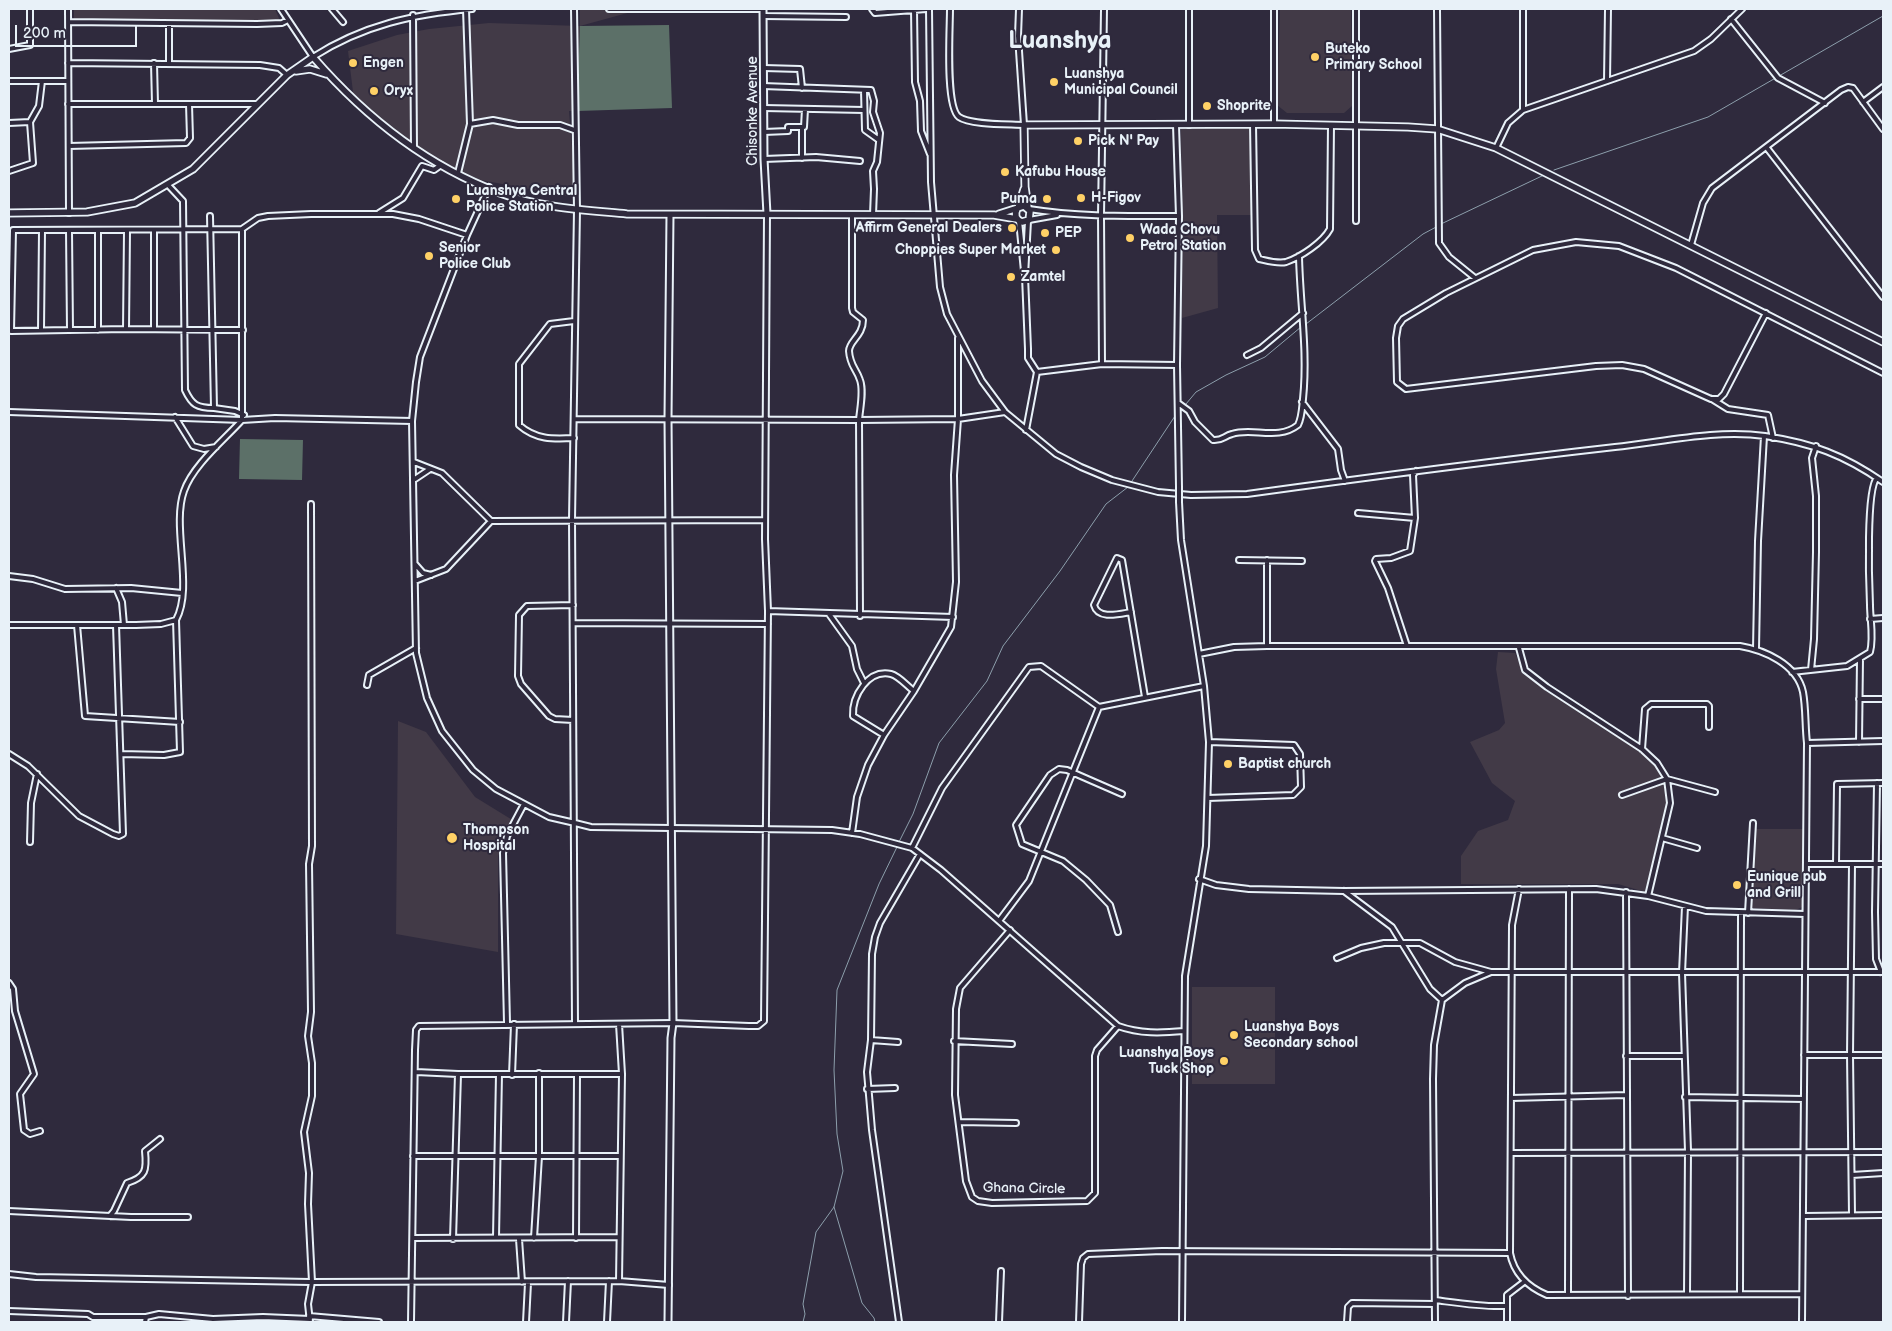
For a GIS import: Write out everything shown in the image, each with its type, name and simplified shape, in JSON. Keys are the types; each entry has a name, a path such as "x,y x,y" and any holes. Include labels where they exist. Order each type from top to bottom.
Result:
{"main road":[{"path":"9,213 69,213 101,210 134,203 182,178 206,158 288,74 314,57 330,76 373,119 441,166 517,198 576,210 670,215 994,215 1028,220 1031,213 1028,208 1025,186 1024,125 1274,124 1437,129 1496,148 1883,342"},
{"path":"288,74 310,69 330,76"},
{"path":"1018,220 1015,214 1025,186"},
{"path":"994,215 1024,206 1028,208"}],"street":[{"path":"9,48 30,46 30,9"},
{"path":"68,9 69,213"},
{"path":"281,9 314,57 350,36 413,15 472,9"},
{"path":"332,9 343,22"},
{"path":"458,173 470,124 466,9"},
{"path":"574,9 576,210 575,419 572,520 575,823 574,1022 577,1023"},
{"path":"609,9 763,9"},
{"name":"Chisonke Avenue","path":"763,9 764,159 767,214"},
{"path":"872,9 875,13 927,9 934,215 940,287 947,314 982,381 1005,412 1056,454 1081,467 1112,480 1158,492 1191,495 1239,494 1708,436 1764,436 1816,446 1844,457 1883,482"},
{"path":"950,9 950,98 954,112 966,120 1024,125 1018,36 1019,9"},
{"path":"1102,364 1101,216 1104,9"},
{"path":"1189,9 1189,125"},
{"path":"1274,9 1274,124"},
{"path":"1356,9 1358,126 1356,221"},
{"path":"1437,9 1438,227 1442,249 1475,278"},
{"path":"1523,9 1523,110"},
{"path":"1607,81 1608,9"},
{"path":"1496,148 1508,123 1523,110 1694,51 1711,39 1742,9"},
{"path":"914,10 915,82 920,102 921,132 924,144 931,156"},
{"path":"413,15 414,149"},
{"path":"764,16 846,17"},
{"path":"1731,19 1784,84 1825,103"},
{"path":"68,22 282,24 288,20"},
{"path":"169,24 169,62"},
{"path":"154,62 155,104"},
{"path":"68,63 169,62 268,65 281,69 288,74"},
{"path":"764,68 800,69 802,88"},
{"path":"9,81 68,82"},
{"path":"9,171 33,164 30,122 39,106 42,81"},
{"path":"763,86 872,91 873,108 880,133 877,162 873,171 873,215"},
{"path":"1691,245 1707,194 1721,181 1848,87 1853,88 1883,129"},
{"path":"1863,102 1883,87"},
{"path":"864,90 865,130 879,140"},
{"path":"68,104 257,104"},
{"path":"69,146 186,143 190,138 189,104"},
{"path":"764,108 850,109 852,112 864,108 873,108"},
{"path":"802,158 804,109 817,108"},
{"path":"470,124 493,120 518,125 560,125 574,130"},
{"path":"9,123 30,122"},
{"path":"1253,124 1256,255 1259,259 1275,262 1287,262 1299,256 1322,239 1330,229 1331,125"},
{"path":"1176,125 1179,216 1177,365 1181,540 1204,686 1209,742 1206,846 1185,976 1182,1322"},
{"path":"764,132 788,131 788,127 802,127"},
{"path":"1767,148 1883,297"},
{"path":"764,159 816,157 860,161"},
{"path":"377,214 403,198 422,166 434,170 441,166"},
{"path":"168,185 183,201 185,390 190,401 196,406 235,411 243,418"},
{"path":"490,187 467,235 420,357 412,421 415,479 414,581 416,648 427,698 450,742 473,770 486,782 549,817 591,827 832,830 852,832 912,848 999,920 1118,1026 1132,1031 1150,1033 1184,1031"},
{"path":"1028,208 1060,214 1179,216"},
{"path":"242,330 10,331 12,231 242,229 258,218 268,216 377,214 411,216 467,235"},
{"path":"411,1322 414,1238 413,1156 416,1030 419,1026 507,1023 673,1023 758,1026 764,1021 768,624 765,520 767,214"},
{"path":"1025,276 1028,220 1060,214"},
{"path":"668,1322 671,1038 673,1023 668,418 670,215"},
{"path":"210,216 214,408"},
{"path":"852,216 852,308 853,312 863,320 860,335 851,343 849,351 852,368 861,381 859,420 860,616"},
{"path":"1018,220 1025,276 1028,358 1037,372 1026,430"},
{"path":"120,754 179,753 180,722 176,620 179,614 182,593 182,498 188,483 216,447 243,418 242,229"},
{"path":"98,230 98,330"},
{"path":"41,330 42,231"},
{"path":"70,231 70,330"},
{"path":"126,329 127,231"},
{"path":"154,231 154,329"},
{"path":"1773,438 1768,415 1728,409 1711,399 1644,369 1622,366 1596,366 1406,389 1400,387 1396,382 1396,338 1399,322 1416,310 1526,253 1547,246 1576,242 1604,243 1624,248 1676,268 1883,373"},
{"path":"1178,403 1189,411 1194,422 1214,440 1219,440 1232,434 1277,433 1292,429 1299,423 1302,402 1305,332 1299,256"},
{"path":"1247,355 1261,348 1303,313"},
{"path":"1711,399 1719,399 1724,394 1766,313"},
{"path":"574,321 550,324 518,367 520,424 528,432 543,438 574,438"},
{"path":"852,832 857,797 868,765 884,735 914,691 950,630 953,617 956,548 954,475 958,420 958,336"},
{"path":"1037,372 1102,364 1177,365"},
{"path":"1302,402 1338,449 1341,470 1345,480"},
{"path":"9,412 175,417 196,420 275,418 412,421"},
{"path":"575,419 958,420 1005,412"},
{"path":"175,417 193,446 204,449 216,447"},
{"path":"1756,649 1758,541 1764,436"},
{"path":"1811,670 1814,639 1816,552 1816,496 1812,458 1816,446"},
{"path":"414,462 442,473 491,521 765,520"},
{"path":"415,479 430,469"},
{"path":"1407,646 1388,588 1375,561 1376,559 1392,558 1410,551 1414,518 1413,475 1416,471"},
{"path":"1792,672 1847,666 1870,652 1869,514 1873,481 1877,478"},
{"path":"310,1319 308,1304 312,1282 308,1204 309,1173 304,1132 310,1107 312,1087 312,1063 308,1036 311,1012 309,864 312,846 311,504"},
{"path":"1358,513 1414,518"},
{"path":"414,581 441,573 454,562 491,521"},
{"path":"1131,612 1105,615 1099,614 1094,608 1117,558 1122,560 1131,612 1145,697"},
{"path":"1239,560 1302,561"},
{"path":"1267,560 1267,646"},
{"path":"415,564 423,573 431,575"},
{"path":"9,576 42,581 65,589 116,588 182,593"},
{"path":"116,588 122,602 124,625"},
{"path":"573,605 527,606 522,610 518,622 518,680 549,716 555,719 573,720"},
{"path":"768,611 860,616 953,617"},
{"path":"829,614 852,646 857,669 864,683"},
{"path":"1870,618 1883,618"},
{"path":"9,625 124,625 157,624 176,620"},
{"path":"574,623 768,624"},
{"path":"77,625 85,716 120,720 180,722"},
{"path":"9,754 37,774 78,816 98,828 121,836 124,831 116,625"},
{"path":"1199,654 1234,647 1267,646 1519,648 1740,646 1756,649 1771,655 1792,672 1803,692 1807,743 1807,864 1804,972 1805,1216 1802,1322"},
{"path":"367,686 369,675 416,648"},
{"path":"1519,648 1525,670 1642,749 1657,763 1666,779 1670,802 1648,896"},
{"path":"1859,742 1860,659"},
{"path":"912,848 942,788 1028,667 1041,666 1099,707 1204,686"},
{"path":"884,735 853,716 853,707 864,683 876,674 893,675 914,691"},
{"path":"1859,699 1883,699"},
{"path":"1642,749 1645,709 1651,704 1707,704 1709,706 1709,727"},
{"path":"999,920 1023,891 1099,707"},
{"path":"1807,743 1883,741"},
{"path":"1208,798 1293,795 1301,786 1300,754 1294,745 1209,742"},
{"path":"1118,932 1107,900 1068,864 1022,844 1016,825 1050,775 1059,769 1122,794"},
{"path":"30,842 31,803 37,774"},
{"path":"1622,794 1666,779 1715,792"},
{"path":"1337,958 1361,948 1401,942 1420,943 1455,962 1491,972 1741,974 1882,972 1876,959 1876,783"},
{"path":"1836,864 1837,784 1883,783"},
{"path":"507,1023 503,853 507,836 524,804"},
{"path":"1748,913 1753,823"},
{"path":"1662,838 1697,848"},
{"path":"899,1322 867,1089 871,1040 872,954 880,923 920,854"},
{"path":"1807,864 1883,864"},
{"path":"1852,864 1850,1055 1852,1215"},
{"path":"1200,879 1216,885 1240,888 1344,891 1569,889 1626,892 1706,911 1805,914"},
{"path":"1568,1294 1569,889"},
{"path":"1519,890 1512,925 1510,1253 1512,1265 1524,1282 1547,1295 1802,1294"},
{"path":"1344,891 1392,927 1430,989 1442,1000"},
{"path":"1626,892 1628,1296"},
{"path":"1685,906 1682,973 1688,1151 1687,1294"},
{"path":"1740,1294 1741,913"},
{"name":"Ghana Circle","path":"1010,930 960,988 957,999 954,1080 966,1181 972,1197 978,1201 1087,1201 1091,1199 1095,1193 1095,1056 1097,1050 1118,1026"},
{"path":"1435,1322 1434,1045 1442,1000 1465,983 1491,972"},
{"path":"9,983 13,989 15,1012 34,1074 20,1094 22,1099 22,1121 24,1130 30,1134 40,1131"},
{"path":"512,1075 514,1024"},
{"path":"619,1024 622,1074 618,1237 619,1281"},
{"path":"871,1040 898,1042"},
{"path":"954,1041 1012,1044"},
{"path":"1804,1055 1883,1055"},
{"path":"1626,1056 1684,1056"},
{"path":"416,1072 512,1075 622,1074"},
{"path":"453,1239 458,1074"},
{"path":"496,1238 499,1074"},
{"path":"534,1238 539,1156 539,1074"},
{"path":"576,1238 577,1074"},
{"path":"867,1089 895,1088"},
{"path":"1511,1098 1569,1098 1626,1095"},
{"path":"1685,1097 1804,1099"},
{"path":"959,1122 1016,1122"},
{"path":"110,1216 127,1183 138,1180 144,1173 145,1151 160,1139"},
{"path":"1512,1153 1626,1151 1883,1152"},
{"path":"413,1156 456,1158 620,1156"},
{"path":"1852,1175 1883,1173"},
{"path":"9,1211 110,1216 188,1217"},
{"path":"1805,1216 1883,1215"},
{"path":"414,1238 519,1239 618,1237"},
{"path":"519,1239 522,1282"},
{"path":"1079,1322 1081,1264 1083,1258 1088,1254 1125,1251 1510,1253"},
{"path":"999,1322 1001,1271"},
{"path":"9,1274 36,1277 312,1282 619,1281 669,1285"},
{"path":"607,1322 608,1281"},
{"path":"526,1322 528,1282"},
{"path":"566,1322 568,1282"},
{"path":"1507,1322 1505,1306 1507,1295 1524,1282"},
{"path":"1347,1322 1348,1307 1352,1304 1435,1302 1505,1306"},
{"path":"9,1311 88,1314 93,1317 159,1314 223,1319 263,1316 379,1322"},
{"path":"145,1322 146,1316"}],"shaded area":[{"path":"74,9 275,9 281,23 74,22"},
{"path":"580,9 642,9 580,26"},
{"name":"Buteko Primary School","path":"1280,9 1351,9 1352,106 1344,113 1287,113 1277,105"},
{"path":"489,23 580,26 577,111 569,111 576,198 460,176 400,138 354,100 348,51 397,35 429,29"},
{"path":"1181,127 1250,128 1251,215 1217,215 1218,308 1182,318"},
{"path":"1498,652 1515,653 1524,674 1637,746 1653,763 1662,777 1667,801 1645,892 1618,884 1461,884 1461,856 1478,831 1508,820 1515,801 1492,783 1470,742 1499,730 1505,723 1496,669"},
{"name":"Thompson Hospital","path":"398,721 426,732 475,797 514,821 498,856 498,952 396,934"},
{"path":"1756,829 1805,829 1802,907 1796,910 1751,908"},
{"name":"Luanshya Boys Secondary school","path":"1192,987 1275,987 1275,1084 1192,1084"}],"green space":[{"path":"669,25 672,108 577,111 580,26"},
{"path":"240,439 303,440 302,480 239,479"}],"waterway":[{"path":"1554,170 1708,117 1883,16"},
{"path":"1441,224 1544,175"},
{"path":"1306,324 1423,234 1438,226"},
{"path":"1186,404 1196,392 1226,375 1265,357 1301,327"},
{"path":"1132,481 1175,416"},
{"path":"899,842 913,814 939,743 987,681 1003,646 1060,571 1106,504 1128,487"},
{"path":"803,1322 805,1314 803,1304 816,1232 834,1207 843,1171 837,1134 834,1070 837,990 879,884 897,847"},
{"path":"834,1207 862,1303 875,1322"}],"place":[{"name":"Buteko Primary School","path":"1315,57"},
{"name":"Engen","path":"353,63"},
{"name":"Luanshya Municipal Council","path":"1054,82"},
{"name":"Oryx","path":"374,91"},
{"name":"Shoprite","path":"1207,106"},
{"name":"Pick N' Pay","path":"1078,141"},
{"name":"Kafubu House","path":"1005,172"},
{"name":"H-Figov","path":"1081,198"},
{"name":"Luanshya Central Police Station","path":"456,199"},
{"name":"Puma","path":"1047,199"},
{"name":"Affirm General Dealers","path":"1012,228"},
{"name":"PEP","path":"1045,233"},
{"name":"Wada Chovu Petrol Station","path":"1130,238"},
{"name":"Choppies Super Market","path":"1056,250"},
{"name":"Senior Police Club","path":"429,256"},
{"name":"Zamtel","path":"1011,277"},
{"name":"Baptist church","path":"1228,764"},
{"name":"Thompson Hospital","path":"452,838"},
{"name":"Eunique pub and Grill","path":"1737,885"},
{"name":"Luanshya Boys Secondary school","path":"1234,1035"},
{"name":"Luanshya Boys Tuck Shop","path":"1224,1061"}],"district":[{"name":"Luanshya","path":"1060,42"}]}
